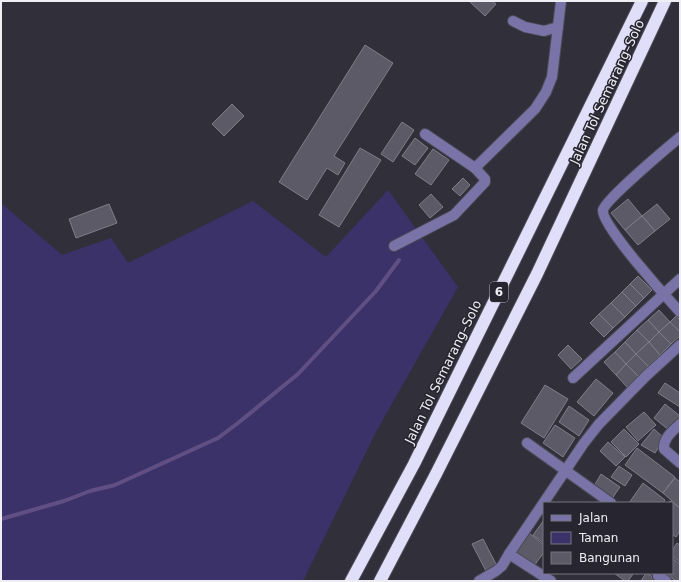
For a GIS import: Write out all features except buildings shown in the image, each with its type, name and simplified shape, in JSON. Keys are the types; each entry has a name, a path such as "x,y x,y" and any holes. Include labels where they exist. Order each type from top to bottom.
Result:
{"highway":[{"name":"Jalan Tol Semarang–Solo","path":"351,581 414,464 642,1"},
{"name":"Jalan Tol Semarang–Solo","path":"380,581 537,274 665,1"}],"street":[{"path":"479,173 546,92 552,77 561,1"},
{"path":"512,21 525,27 544,31 558,27"},
{"path":"394,246 454,215 485,182 479,173 425,134"},
{"path":"680,137 642,170 608,202 603,209 603,215 607,223 664,295 680,312"},
{"path":"572,378 680,280"},
{"path":"544,502 599,424 646,376 680,345"},
{"path":"680,424 666,439 664,449 680,463"},
{"path":"527,443 610,502"},
{"path":"479,581 496,572 502,566 543,504"},
{"path":"509,554 551,581"}],"green space":[{"path":"388,190 458,287 376,432 303,581 1,581 1,203 62,255 111,238 128,263 253,201 326,257"}],"waterway":[{"path":"1,519 64,501 90,491 115,485 218,438 298,374 376,291 399,260"}]}
